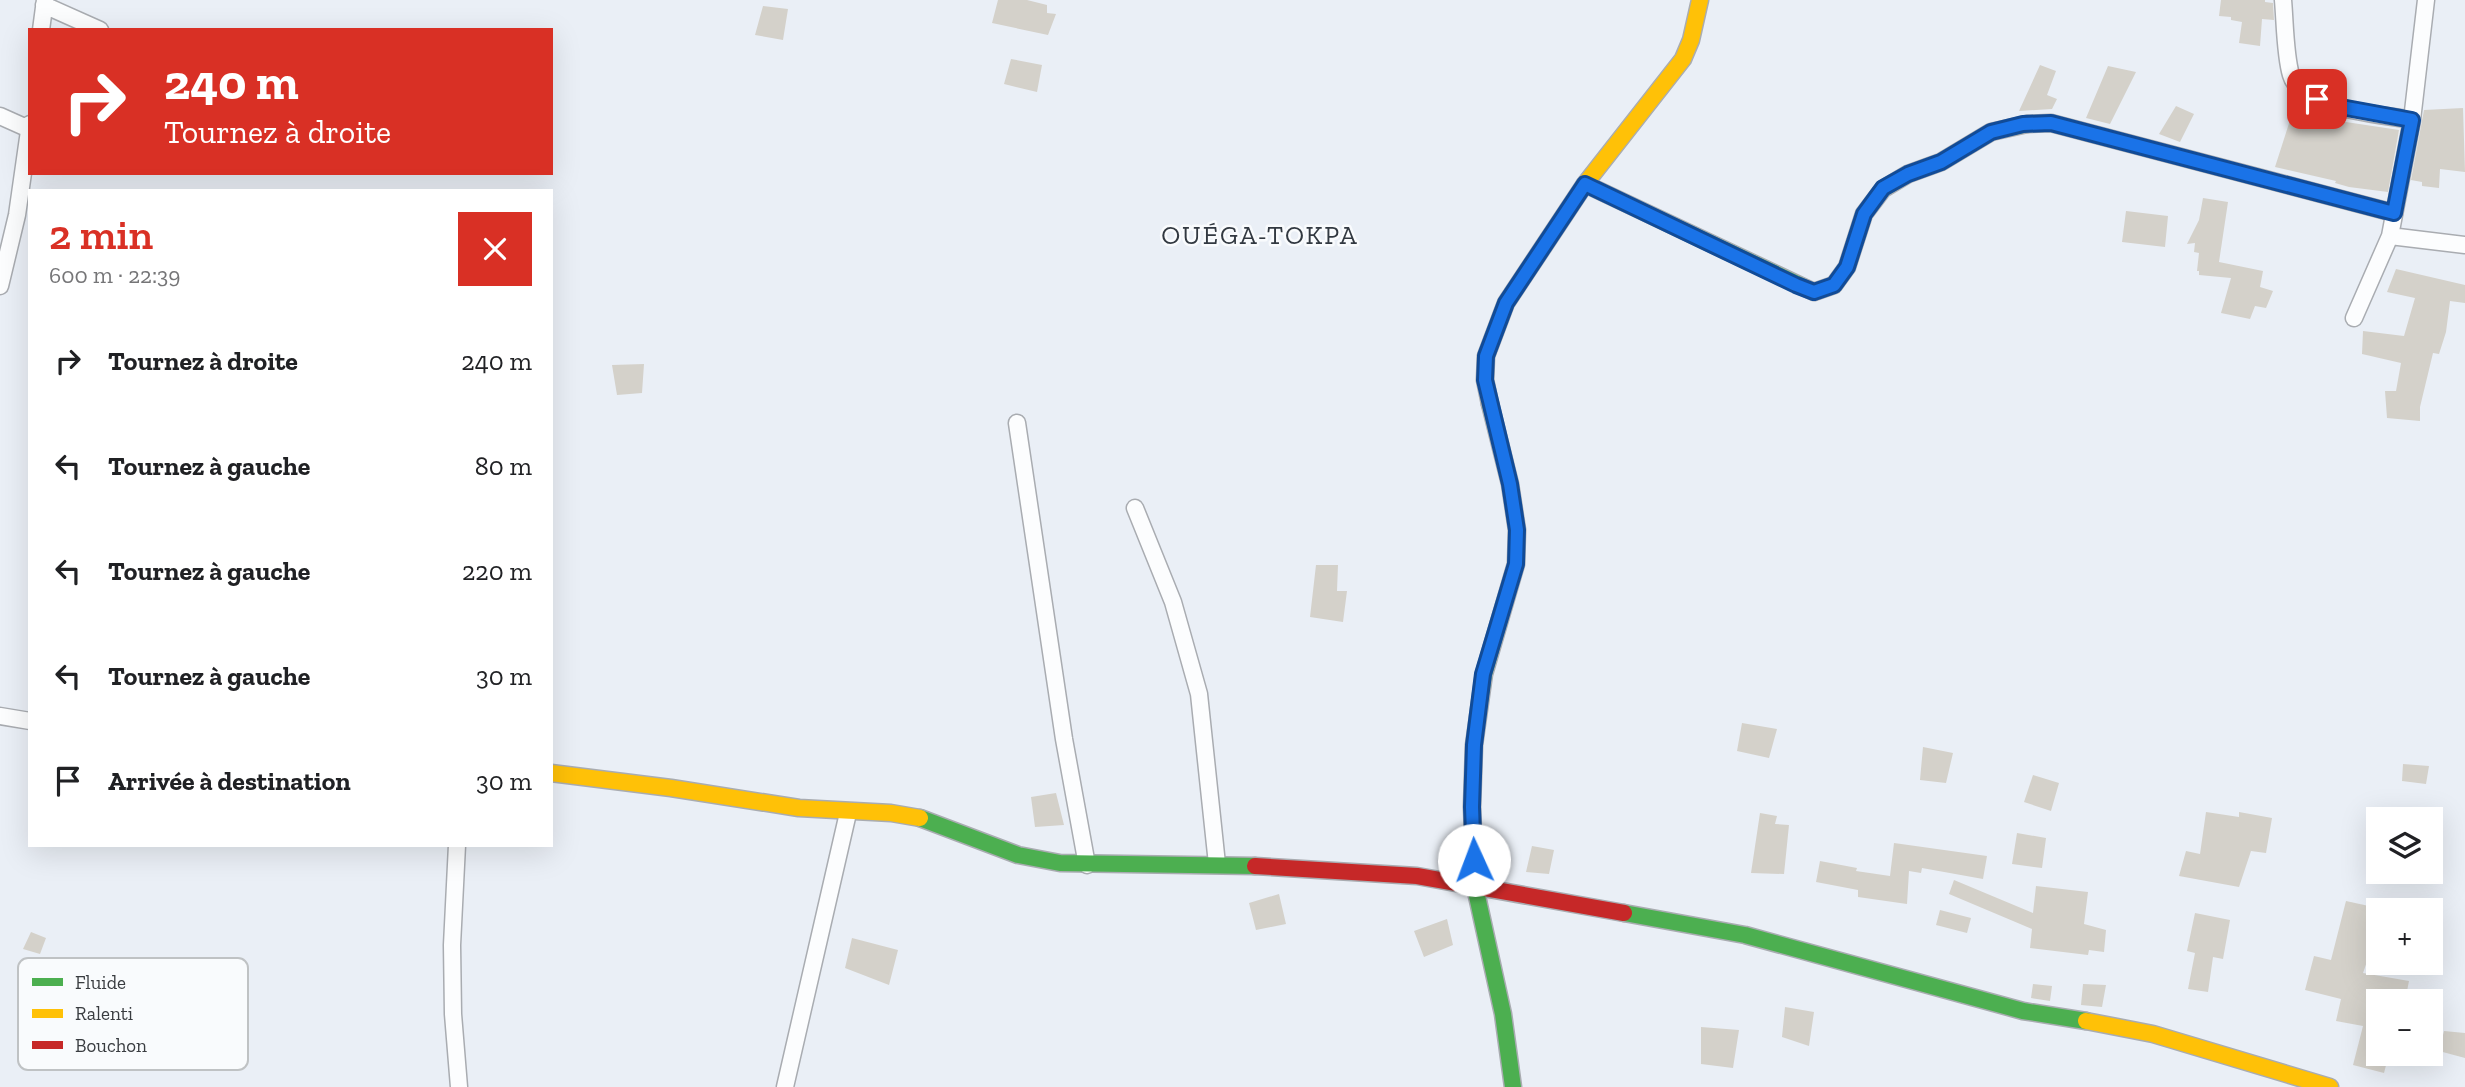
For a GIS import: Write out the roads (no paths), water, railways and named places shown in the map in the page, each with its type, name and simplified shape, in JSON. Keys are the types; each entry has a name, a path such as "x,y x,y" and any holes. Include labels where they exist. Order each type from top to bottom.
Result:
{"street":[{"path":"1513,1087 1503,1014 1475,887 1472,807 1474,745 1483,674 1516,564 1517,530 1510,484 1485,380 1486,356 1506,303 1585,184 1683,59 1691,40 1700,0"},
{"path":"2283,0 2291,76 2304,94 2330,105 2412,120"},
{"path":"2354,318 2390,236 2412,120 2426,0"},
{"path":"41,28 44,2 96,28"},
{"path":"0,116 28,126"},
{"path":"1585,184 1814,292 1834,285 1847,267 1864,214 1883,188 1908,174 1941,162 1991,132 2023,124 2051,123 2394,213"},
{"path":"0,284 17,215 28,133"},
{"path":"2390,236 2465,245"},
{"path":"1017,423 1064,738 1087,865"},
{"path":"1135,508 1173,602 1199,694 1217,864"},
{"path":"0,716 28,721"},
{"path":"553,773 799,808 848,813 891,813 925,819 1018,855 1087,865 1217,864 1417,876 1745,935 1886,976 2023,1011 2153,1034 2330,1087"},
{"path":"785,1087 848,813"},
{"path":"457,847 452,945 453,1014 459,1087"}],"district":[{"name":"OUÉGA-TOKPA","path":"1260,235"}]}
